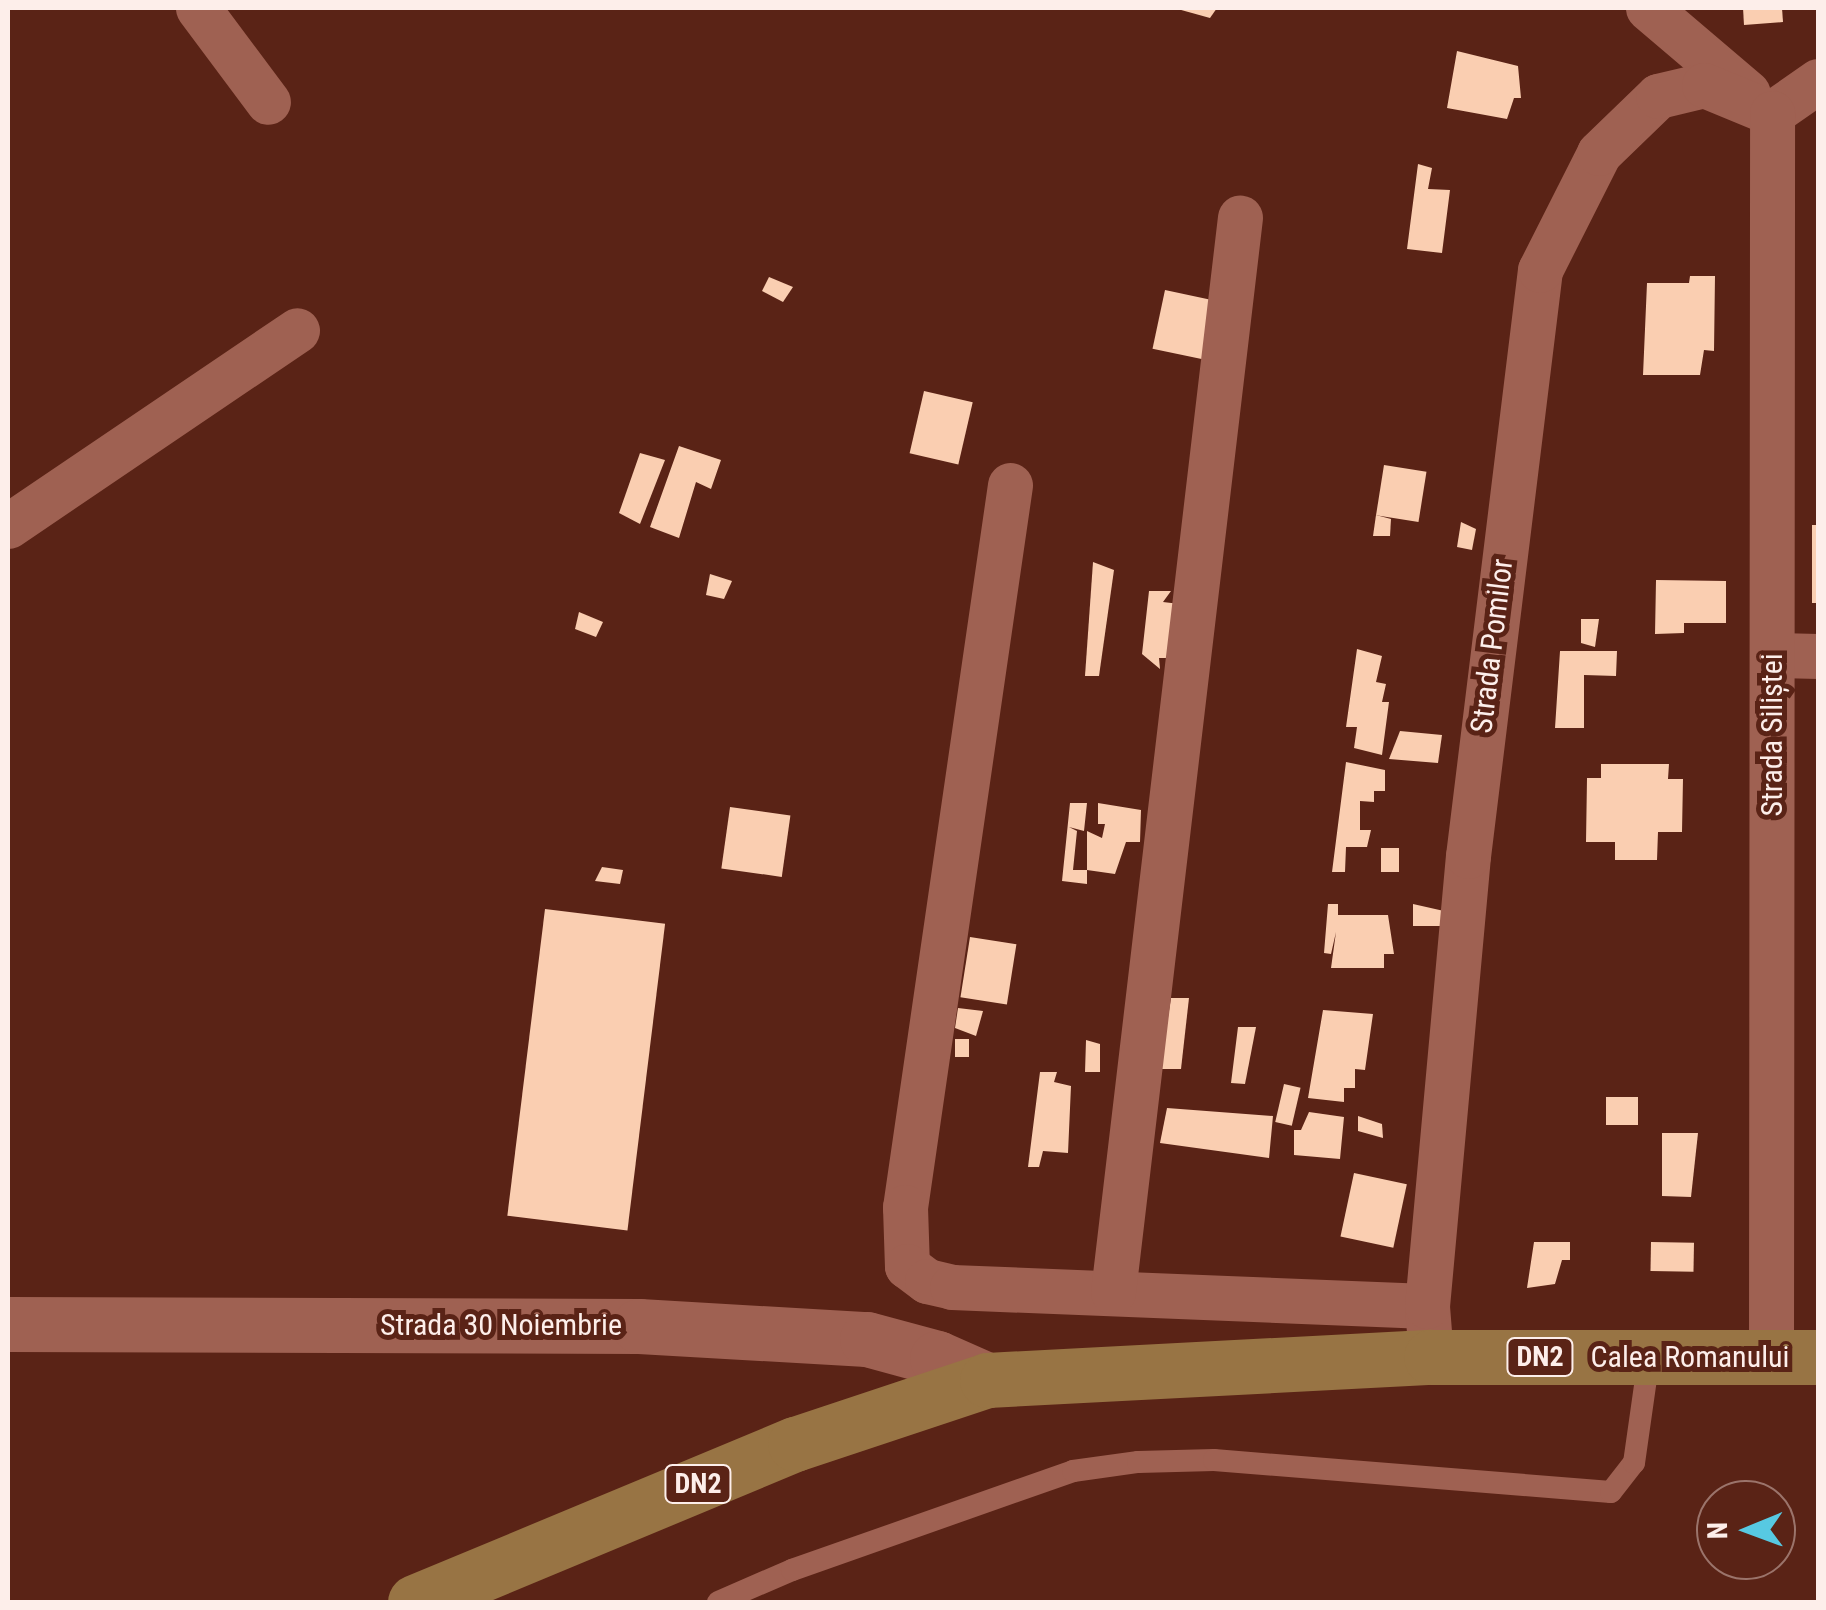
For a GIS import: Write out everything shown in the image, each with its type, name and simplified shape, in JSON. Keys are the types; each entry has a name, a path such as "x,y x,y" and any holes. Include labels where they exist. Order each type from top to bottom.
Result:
{"main road":[{"name":"Strada 30 Noiembrie","path":"8,1324 715,1330 867,1339 937,1358 987,1380"},
{"name":"Calea Romanului","path":"987,1380 1322,1361 1429,1331 1649,1357 1795,1357"},
{"name":"DN2","path":"415,1602 795,1444 987,1380"}],"street":[{"path":"198,8 268,102"},
{"path":"1648,8 1772,114 1818,80"},
{"name":"Strada Pomilor","path":"1429,1331 1468,856 1540,270 1599,153 1658,96 1704,85 1772,114"},
{"name":"Strada Siliștei","path":"1772,114 1772,656 1795,1357"},
{"path":"1114,1292 1240,217"},
{"path":"8,526 296,330"},
{"path":"1010,485 904,1239 907,1266 927,1281 1114,1292 1429,1331"},
{"path":"1772,656 1818,656"}],"lane":[{"path":"718,1602 792,1570 1073,1471 1138,1462 1214,1460 1612,1492 1634,1464 1649,1357"}],"building":[{"path":"1174,8 1217,8 1210,18"},
{"path":"1743,8 1782,8 1783,22 1744,25"},
{"path":"1457,51 1518,66 1521,98 1514,98 1507,119 1447,108"},
{"path":"1418,164 1432,168 1428,189 1450,190 1442,253 1407,249"},
{"path":"1690,276 1715,276 1714,351 1704,350 1700,375 1643,375 1647,283 1689,283"},
{"path":"769,277 793,287 783,302 762,291"},
{"path":"1165,290 1219,301 1206,360 1153,349"},
{"path":"924,391 973,402 958,465 910,453"},
{"path":"679,446 721,460 711,489 696,482 679,538 650,527"},
{"path":"640,453 665,460 640,524 619,513"},
{"path":"1384,465 1426,472 1418,522 1376,515"},
{"path":"1376,515 1391,519 1390,536 1373,536"},
{"path":"1461,522 1476,529 1472,550 1457,547"},
{"path":"1812,525 1818,525 1818,603 1812,603"},
{"path":"1093,562 1114,570 1099,676 1085,676"},
{"path":"710,574 732,581 724,599 706,595"},
{"path":"1656,580 1726,581 1726,623 1684,623 1684,633 1655,634"},
{"path":"1149,591 1171,591 1163,602 1188,605 1177,658 1159,658 1160,669 1142,654"},
{"path":"579,612 603,622 596,637 575,629"},
{"path":"1581,619 1599,619 1595,647 1581,643"},
{"path":"1357,649 1382,656 1376,682 1386,684 1382,702 1389,702 1382,755 1354,748 1357,727 1346,727"},
{"path":"1560,651 1617,651 1616,676 1584,675 1584,728 1555,728"},
{"path":"1400,731 1442,735 1438,763 1389,759"},
{"path":"1346,762 1385,770 1385,791 1374,791 1374,802 1360,801 1360,830 1371,830 1367,847 1346,847 1345,872 1332,872"},
{"path":"1601,764 1669,764 1668,779 1683,779 1682,832 1658,832 1657,860 1615,860 1615,842 1586,842 1587,778 1601,778"},
{"path":"1070,803 1087,803 1084,831 1069,827 1077,831 1073,870 1087,870 1087,884 1062,881"},
{"path":"1098,803 1141,810 1140,842 1126,842 1115,874 1087,870 1087,831 1102,838 1105,824 1098,824"},
{"path":"730,807 790,815 782,877 721,868"},
{"path":"1381,848 1399,848 1399,872 1381,872"},
{"path":"602,867 623,870 620,884 595,881"},
{"path":"1328,904 1338,904 1338,915 1388,915 1394,954 1384,954 1384,968 1331,968 1336,932 1331,954 1324,953"},
{"path":"1413,904 1444,911 1444,926 1413,926"},
{"path":"545,909 665,924 627,1230 507,1216"},
{"path":"970,937 1016,944 1007,1005 960,997"},
{"path":"1171,998 1189,998 1181,1069 1160,1069"},
{"path":"958,1008 983,1011 976,1036 955,1028"},
{"path":"1323,1010 1373,1014 1365,1070 1355,1069 1355,1088 1344,1088 1344,1102 1308,1098"},
{"path":"1238,1027 1256,1027 1245,1084 1231,1083"},
{"path":"955,1039 969,1039 969,1057 955,1057"},
{"path":"1086,1040 1100,1044 1100,1072 1085,1072"},
{"path":"1040,1072 1057,1072 1054,1082 1071,1086 1068,1153 1043,1151 1039,1167 1028,1167"},
{"path":"1284,1084 1301,1088 1292,1126 1275,1122"},
{"path":"1606,1097 1638,1097 1638,1125 1606,1125"},
{"path":"1167,1108 1273,1116 1269,1158 1160,1143"},
{"path":"1309,1112 1344,1117 1340,1159 1294,1155 1294,1130 1301,1130"},
{"path":"1358,1116 1382,1124 1383,1138 1358,1131"},
{"path":"1662,1133 1698,1133 1691,1197 1662,1196"},
{"path":"1354,1173 1407,1184 1393,1248 1340,1237"},
{"path":"1534,1242 1570,1242 1570,1260 1562,1260 1555,1284 1527,1288"},
{"path":"1651,1242 1694,1243 1693,1272 1650,1271"}]}
